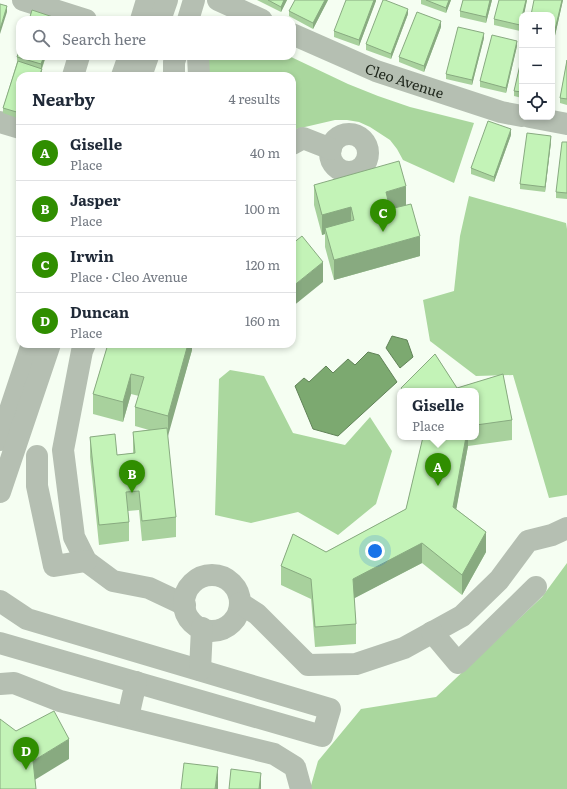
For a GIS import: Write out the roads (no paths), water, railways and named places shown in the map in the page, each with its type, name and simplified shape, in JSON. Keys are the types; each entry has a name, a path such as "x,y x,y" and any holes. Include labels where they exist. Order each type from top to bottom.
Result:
{"street":[{"path":"23,0 73,16"},
{"path":"142,16 147,0"},
{"path":"161,16 167,0"},
{"path":"189,16 194,0"},
{"path":"218,0 253,16"},
{"name":"Cleo Avenue","path":"296,36 376,71 501,112 519,115"},
{"path":"73,72 78,60"},
{"path":"123,72 128,60"},
{"path":"142,72 147,60"},
{"path":"174,72 175,60"},
{"path":"198,60 199,72"},
{"path":"546,120 567,124"},
{"path":"0,122 16,127"},
{"path":"296,142 303,138 330,149"},
{"path":"0,440 31,348"},
{"path":"0,492 49,348"},
{"path":"83,348 62,450 74,537 86,561 113,581 149,588 184,605"},
{"path":"37,456 37,486 54,566 86,561"},
{"path":"240,603 257,614 308,665 356,664 404,648 462,616 499,580 528,541 552,535 567,528"},
{"path":"208,575 224,577 230,582 236,588 240,603 236,617 224,628 217,630 202,628 194,623 187,615 184,605 185,597 189,588 201,577 208,575"},
{"path":"432,632 458,663 536,587"},
{"path":"0,601 27,619 330,709 322,736 0,643"},
{"path":"200,670 202,628"},
{"path":"128,717 136,682"},
{"path":"0,684 14,683 60,701 274,754 295,767 301,789"},
{"path":"254,716 264,689"}],"place":[{"name":"Irwin","path":"383,232"},
{"name":"Giselle","path":"438,486"},
{"name":"Jasper","path":"132,493"},
{"name":"Duncan","path":"26,770"}]}
